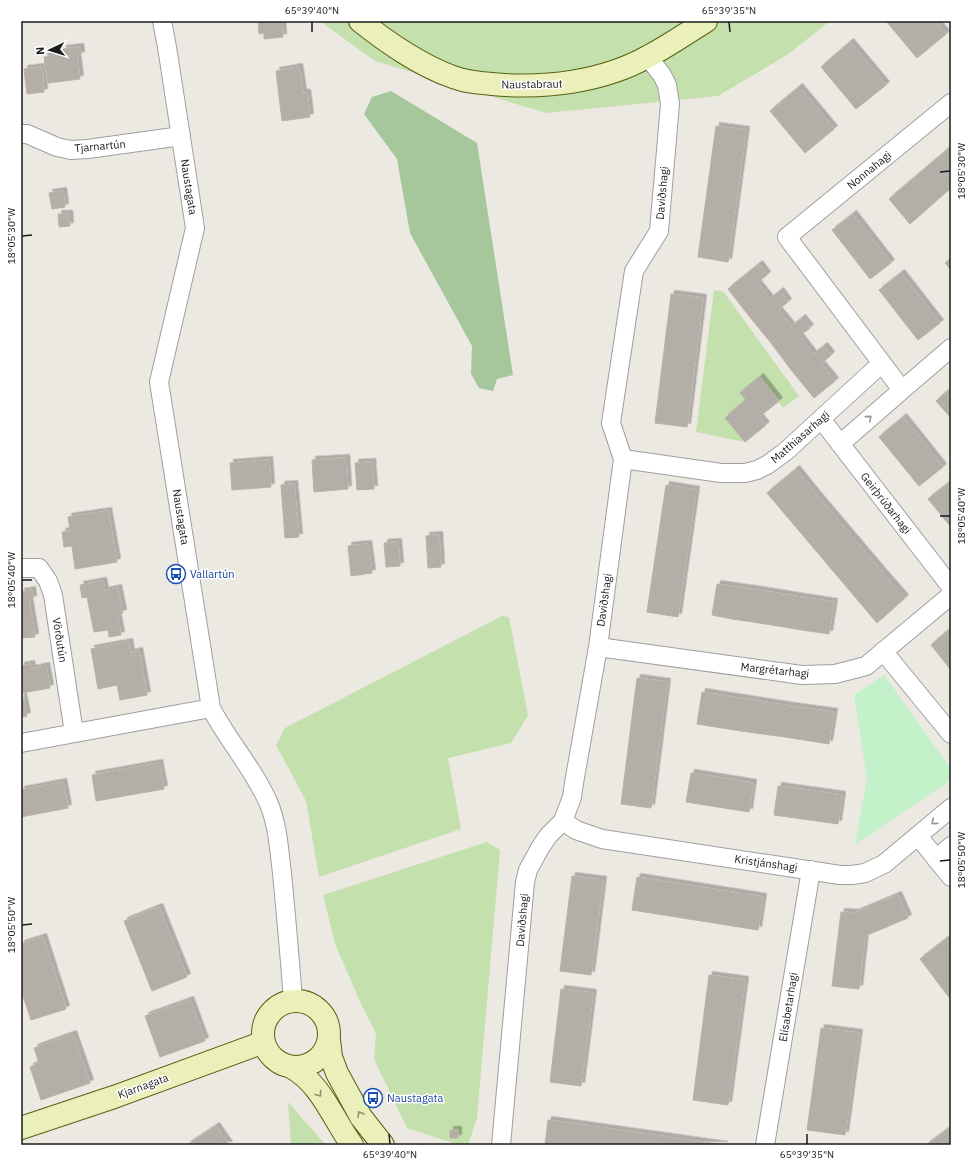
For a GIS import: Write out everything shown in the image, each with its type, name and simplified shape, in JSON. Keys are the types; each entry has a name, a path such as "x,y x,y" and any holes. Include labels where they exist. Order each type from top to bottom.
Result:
{"street":[{"name":"Naustagata","path":"162,21 195,228 159,382 211,708 261,787 270,806 275,823 283,884 293,1001"},
{"name":"Naustabraut","path":"360,21 400,50 428,66 454,78 474,82 536,86 566,83 603,74 648,57 706,21"},
{"name":"Daviðshagi","path":"502,1145 525,882 528,870 540,848 548,836 563,821 572,797 598,647 623,459 611,423 634,272 659,231 670,104 667,85 662,75 648,57"},
{"name":"Nonnahagi","path":"882,364 787,237 951,103"},
{"name":"Tjarnartún","path":"21,134 27,134 57,147 71,150 88,150 181,136"},
{"path":"840,444 951,348"},
{"name":"Matthiasarhagi","path":"623,459 721,473 745,473 757,470 776,459 882,364"},
{"path":"882,364 902,390"},
{"name":"Geirþrúðarhagi","path":"821,419 951,586"},
{"name":"Vörðutún","path":"21,568 39,568 48,581 53,595 74,733"},
{"name":"Margrétarhagi","path":"598,647 802,675 835,674 866,666 951,595"},
{"path":"883,651 951,734"},
{"path":"21,743 211,708"},
{"name":"Kristjánshagi","path":"563,821 576,830 602,839 840,875 852,875 865,873 884,864 951,808"},
{"path":"918,836 951,877"},
{"path":"936,858 951,846"},
{"name":"Elísabetarhagi","path":"765,1145 811,870"},
{"path":"352,1145 318,1092 307,1078 299,1072 274,1059 267,1051 263,1032 265,1022 270,1013 287,1002 293,1001 308,1003 318,1009 325,1018 329,1028 331,1057 337,1073 361,1117 383,1145"},
{"path":"291,1068 311,1064 320,1058 326,1050 329,1040"},
{"name":"Kjarnagata","path":"21,1128 146,1086 264,1042"}],"green space":[{"path":"320,21 830,21 787,55 718,96 546,113 375,61"},
{"path":"391,91 477,143 513,375 497,379 493,391 479,388 471,374 472,346 410,233 397,159 364,114 372,97"},
{"path":"714,290 723,291 799,396 783,408 760,378 741,393 746,400 725,417 745,442 696,432"},
{"path":"502,616 509,617 528,715 511,743 448,758 461,829 319,877 306,801 276,745 285,728"},
{"path":"884,675 951,769 951,780 855,845 867,778 854,695"},
{"path":"487,842 500,850 477,1118 468,1145 459,1145 407,1128 374,1059 376,1033 362,1006 335,944 323,895"},
{"path":"288,1102 324,1143 324,1145 291,1145"}],"building":[{"path":"258,21 282,21 283,37 264,39 264,33 259,34"},
{"path":"886,21 935,21 946,34 917,58"},
{"path":"850,42 886,85 856,109 821,67"},
{"path":"80,47 81,55 77,56 80,79 48,83 44,57 64,54 63,49"},
{"path":"42,67 44,92 27,94 24,69"},
{"path":"299,67 303,93 307,93 310,117 282,121 276,71"},
{"path":"799,87 834,129 805,153 770,111"},
{"path":"716,126 746,130 728,262 698,257"},
{"path":"951,146 951,166 941,155"},
{"path":"941,155 951,166 951,188 936,201 915,177"},
{"path":"915,177 936,201 910,224 889,199"},
{"path":"63,191 65,207 52,209 49,193"},
{"path":"58,214 69,214 70,226 59,227"},
{"path":"853,214 891,263 870,279 832,230"},
{"path":"951,258 951,270 945,263"},
{"path":"759,264 767,275 757,283 770,299 749,316 728,289"},
{"path":"901,273 940,323 918,340 879,290"},
{"path":"780,291 788,302 778,310 792,327 771,343 749,316"},
{"path":"671,294 703,298 687,427 655,423"},
{"path":"802,318 810,328 799,336 813,354 792,371 771,343"},
{"path":"824,346 831,355 821,364 835,381 814,398 792,371"},
{"path":"760,377 779,401 759,417 766,425 745,442 725,418 746,400 740,393"},
{"path":"951,388 951,418 936,401"},
{"path":"903,417 943,467 919,486 879,437"},
{"path":"346,458 348,489 314,492 312,460"},
{"path":"269,460 271,487 232,490 230,463"},
{"path":"372,462 374,489 357,490 355,463"},
{"path":"796,469 817,495 789,519 767,493"},
{"path":"951,481 951,527 928,499"},
{"path":"294,484 299,537 285,538 281,485"},
{"path":"666,485 696,490 678,617 647,612"},
{"path":"817,495 839,521 811,545 789,519"},
{"path":"108,511 117,562 75,569 72,546 64,547 62,532 70,531 68,517"},
{"path":"839,521 861,547 833,571 811,545"},
{"path":"439,535 441,567 428,568 426,536"},
{"path":"398,542 400,566 386,567 384,543"},
{"path":"368,544 372,573 351,576 348,546"},
{"path":"861,547 883,573 855,597 833,571"},
{"path":"883,573 905,598 877,623 855,597"},
{"path":"103,581 105,591 118,588 123,613 117,614 121,635 109,637 108,630 94,632 87,597 82,598 80,585"},
{"path":"717,584 737,587 732,619 712,615"},
{"path":"737,587 758,590 753,622 732,619"},
{"path":"32,590 33,599 29,600 35,637 21,638 21,592"},
{"path":"758,590 783,594 778,626 753,622"},
{"path":"783,594 807,598 802,630 778,626"},
{"path":"807,598 834,602 829,634 802,630"},
{"path":"951,628 951,670 931,645"},
{"path":"129,642 131,653 139,651 147,695 120,700 117,685 98,689 91,649"},
{"path":"31,664 32,669 46,666 50,688 22,693 27,716 21,717 21,666"},
{"path":"637,678 667,682 651,808 621,804"},
{"path":"702,692 746,699 741,731 697,724"},
{"path":"746,699 790,706 785,737 741,731"},
{"path":"790,706 834,712 829,744 785,737"},
{"path":"159,763 164,789 96,801 92,775"},
{"path":"691,773 753,783 749,812 686,802"},
{"path":"63,782 68,808 21,817 21,790"},
{"path":"778,786 842,795 838,824 774,815"},
{"path":"572,876 603,880 591,975 560,971"},
{"path":"637,877 763,897 758,930 632,910"},
{"path":"898,895 908,918 865,936 859,989 832,986 841,912 855,913"},
{"path":"159,907 187,977 152,991 124,921"},
{"path":"43,937 66,1009 31,1020 21,990 21,944"},
{"path":"946,939 951,946 951,1000 920,959"},
{"path":"709,975 745,980 728,1105 693,1100"},
{"path":"561,989 593,993 581,1086 550,1082"},
{"path":"190,1000 205,1041 160,1057 145,1016"},
{"path":"821,1028 859,1033 845,1135 807,1130"},
{"path":"73,1034 90,1083 41,1100 30,1067 39,1063 34,1048"},
{"path":"548,1120 724,1145 545,1145"},
{"path":"216,1126 229,1145 187,1145"},
{"path":"951,1127 951,1145 926,1145"},
{"path":"450,1130 458,1130 458,1138 450,1138"}],"place":[{"name":"Vallartún","path":"176,574"},
{"name":"Naustagata","path":"373,1098"}]}
